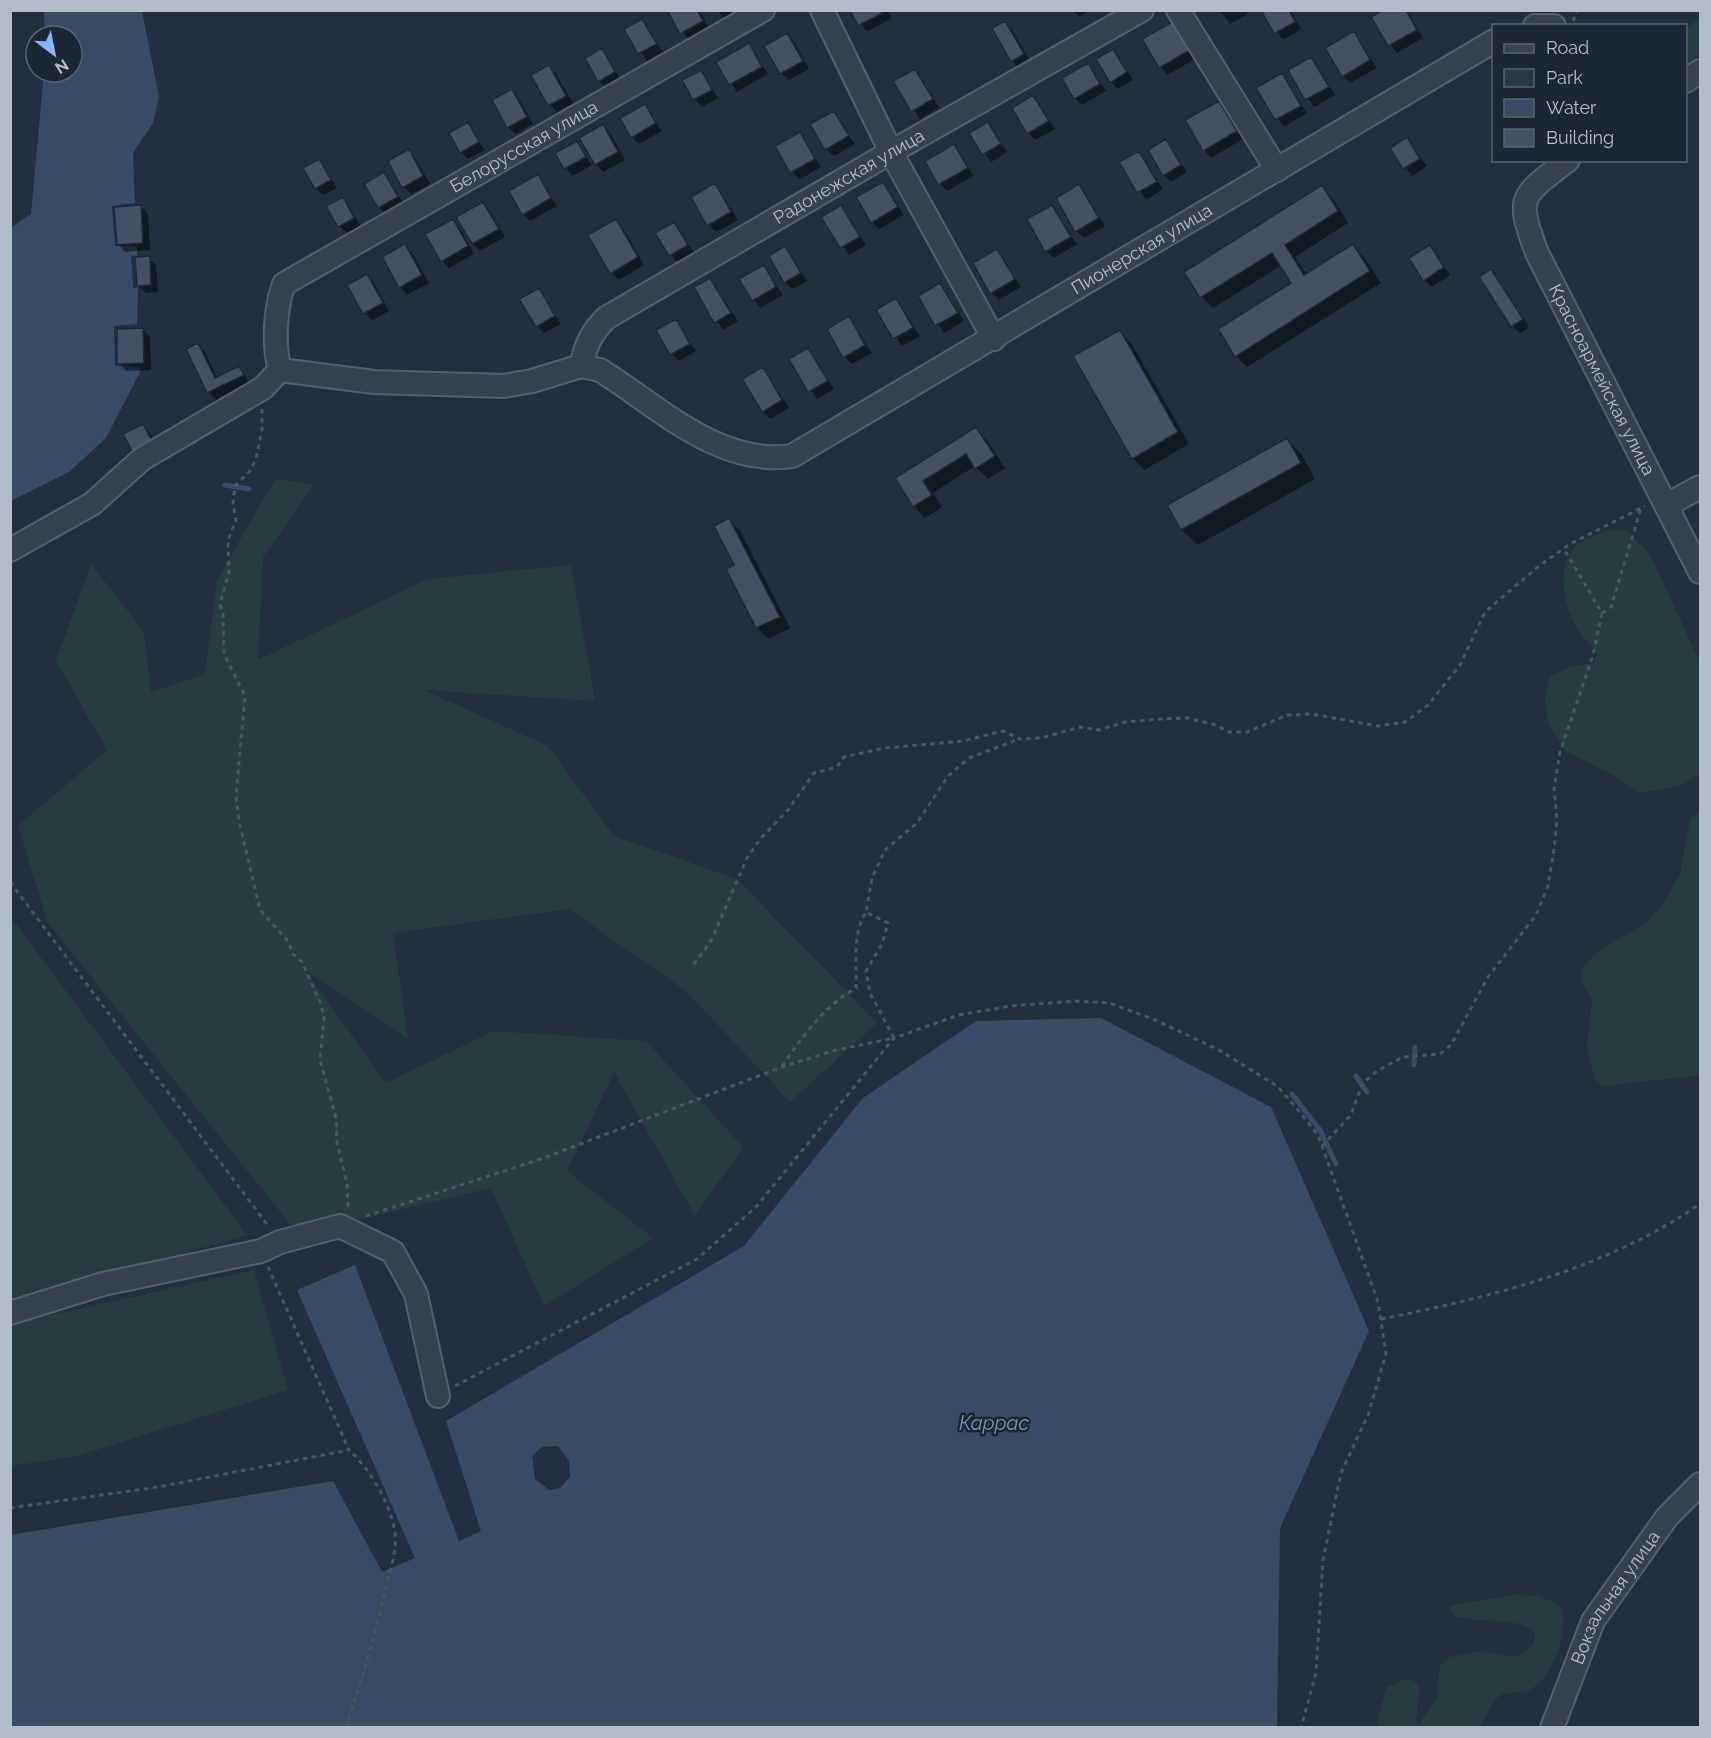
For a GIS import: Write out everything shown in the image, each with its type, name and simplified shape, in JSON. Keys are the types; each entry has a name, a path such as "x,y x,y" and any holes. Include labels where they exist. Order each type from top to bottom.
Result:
{"street":[{"name":"Белорусская улица","path":"280,370 277,337 280,295 284,284 763,10"},
{"path":"822,10 891,152 994,339"},
{"name":"Радонежская улица","path":"581,366 586,344 593,331 606,318 891,152 1142,10"},
{"path":"1178,10 1224,88 1277,170"},
{"name":"Пионерская улица","path":"581,366 600,370 709,441 746,455 772,459 792,456 994,339 1492,42"},
{"path":"1687,80 1701,71"},
{"name":"Красноармейская улица","path":"1565,162 1534,186 1525,198 1523,216 1537,253 1701,572"},
{"path":"10,550 92,504 142,459 263,388 280,370 374,382 504,386 532,381 581,366"},
{"path":"1664,500 1701,487"},
{"path":"10,1313 103,1284 271,1247 345,1224 393,1252 416,1294 438,1396"},
{"name":"Вокзальная улица","path":"1552,1728 1593,1621 1667,1517 1701,1484"}],"path":[{"path":"1572,24 1578,10"},
{"path":"264,401 256,459 250,471 235,486 236,494 233,504 236,520 228,540 229,572 220,604 224,654 245,696 237,805 243,843 255,882 260,910 289,942 292,954 302,962 320,1002 324,1017 320,1060 336,1118 337,1143 347,1183 345,1224 541,1159 782,1067 836,1050 894,1038 960,1015 1000,1008 1077,1001 1109,1003 1153,1019 1220,1050 1277,1086 1312,1127 1322,1146 1378,1302 1386,1354 1368,1415 1341,1473 1323,1560 1316,1674 1301,1728"},
{"path":"782,1067 814,1021 830,1005 856,987 855,964 860,922 866,912 872,878 885,850 917,824 948,776 969,758 1020,739 1061,734 1080,728 1099,730 1125,722 1160,719 1187,718 1216,725 1229,732 1247,732 1287,715 1311,714 1378,726 1406,722 1428,705 1460,664 1485,612 1539,566 1564,549 1641,508 1664,500"},
{"path":"1602,613 1611,607 1641,508"},
{"path":"1322,1146 1330,1138 1332,1132 1352,1115 1362,1084 1372,1075 1403,1057 1440,1054 1451,1046 1488,977 1536,915 1548,885 1552,858 1557,819 1554,789 1560,752 1593,655 1602,613 1564,549"},
{"path":"694,964 711,941 747,858 761,838 788,810 814,773 837,767 844,757 885,748 963,741 1003,731 1020,739"},
{"path":"10,882 112,1018 271,1247 349,1450 361,1461 385,1503 395,1534 393,1558 372,1645 346,1728"},
{"path":"866,912 888,922 882,944 866,971 870,993 894,1038"},
{"path":"438,1396 697,1259 756,1207 894,1038"},
{"path":"1381,1319 1490,1294 1589,1264 1666,1228 1701,1204"},
{"path":"10,1508 158,1487 349,1450"}],"green space":[{"path":"1700,18 1700,55 1687,64 1687,27"},
{"path":"275,479 314,485 263,557 258,660 428,579 571,565 595,701 424,690 548,746 614,836 737,879 877,1023 790,1102 686,991 569,909 393,933 408,1039 305,970 386,1083 494,1031 646,1041 743,1147 695,1216 614,1072 567,1171 653,1238 544,1306 491,1188 298,1234 48,923 18,826 107,750 56,661 91,564 144,632 151,692 205,674 217,580"},
{"path":"1606,531 1628,531 1651,556 1700,663 1700,774 1680,786 1638,793 1620,779 1565,751 1548,723 1545,700 1550,676 1569,667 1593,663 1598,653 1582,636 1571,616 1564,590 1565,565 1577,545"},
{"path":"1700,810 1700,1073 1693,1076 1603,1086 1595,1079 1587,1047 1592,1001 1582,981 1582,969 1596,953 1647,922 1662,905 1680,875 1690,819"},
{"path":"11,917 247,1235 11,1304"},
{"path":"254,1270 288,1390 77,1456 11,1466 11,1324"},
{"path":"1516,1595 1539,1596 1560,1605 1563,1615 1561,1640 1557,1653 1544,1677 1536,1686 1527,1691 1500,1696 1492,1705 1480,1727 1378,1727 1377,1720 1387,1687 1407,1679 1417,1682 1419,1688 1418,1725 1437,1698 1440,1665 1449,1657 1483,1651 1516,1657 1534,1644 1535,1633 1527,1627 1507,1622 1453,1616 1449,1606"}],"water":[{"path":"44,11 142,11 159,97 153,123 133,153 135,203 112,206 115,246 137,246 137,256 131,256 133,288 138,288 137,324 114,326 115,366 140,367 140,372 106,438 69,472 11,501 11,228 31,214 43,84 84,84 84,24 45,24"},
{"name":"Каррас","path":"1101,1018 1271,1107 1369,1331 1280,1528 1277,1727 11,1727 11,1535 333,1481 382,1572 415,1558 297,1290 355,1265 459,1541 481,1531 446,1421 744,1246 863,1098 976,1021","holes":["558,1446 569,1461 570,1477 560,1488 549,1490 535,1479 532,1456 542,1447"]}],"building":[{"path":"667,10 697,10 703,21 680,34"},
{"path":"850,10 885,10 886,11 858,26"},
{"path":"1261,10 1289,10 1295,22 1274,34"},
{"path":"1383,10 1406,10 1417,30 1388,46 1371,17"},
{"path":"642,19 657,44 638,54 624,29"},
{"path":"1005,21 1024,54 1011,62 992,28"},
{"path":"1174,21 1190,50 1159,68 1142,39"},
{"path":"1354,31 1370,60 1342,77 1325,48"},
{"path":"787,33 803,61 780,74 764,46"},
{"path":"749,43 762,67 729,85 716,62"},
{"path":"602,48 615,72 598,82 585,58"},
{"path":"1113,49 1127,72 1110,83 1096,59"},
{"path":"1311,57 1329,87 1305,100 1288,70"},
{"path":"1088,63 1100,84 1074,99 1062,78"},
{"path":"549,65 566,96 548,106 531,75"},
{"path":"915,69 933,99 911,112 893,81"},
{"path":"701,70 712,90 693,100 682,80"},
{"path":"1282,73 1301,106 1275,120 1256,88"},
{"path":"512,89 527,117 507,128 492,100"},
{"path":"1033,95 1049,121 1027,134 1012,108"},
{"path":"1219,101 1237,131 1203,151 1185,120"},
{"path":"645,104 656,123 631,138 620,118"},
{"path":"834,111 849,136 825,150 810,124"},
{"path":"468,122 479,142 460,153 449,133"},
{"path":"988,122 1001,144 982,155 969,133"},
{"path":"603,124 618,152 595,165 579,138"},
{"path":"800,132 815,159 790,173 775,146"},
{"path":"1407,137 1420,159 1403,169 1390,148"},
{"path":"1166,139 1181,165 1163,176 1148,150"},
{"path":"577,141 586,157 564,169 555,153"},
{"path":"954,144 968,168 938,185 925,161"},
{"path":"409,149 423,176 402,188 388,161"},
{"path":"1139,151 1157,182 1137,193 1119,162"},
{"path":"319,159 331,180 315,189 303,168"},
{"path":"384,172 398,197 378,208 364,184"},
{"path":"538,174 551,198 522,215 509,191"},
{"path":"883,182 898,207 871,223 856,197"},
{"path":"715,183 731,212 707,226 691,197"},
{"path":"1079,184 1099,218 1075,232 1056,198"},
{"path":"1322,185 1338,211 1285,245 1304,275 1353,244 1370,271 1235,357 1218,329 1291,283 1272,253 1200,298 1184,272"},
{"path":"343,197 354,218 338,227 326,206"},
{"path":"483,202 499,229 472,244 456,217"},
{"path":"141,205 143,243 117,245 114,207"},
{"path":"841,205 860,237 840,248 821,217"},
{"path":"1052,205 1071,237 1045,252 1027,219"},
{"path":"453,219 468,246 441,262 425,234"},
{"path":"616,219 638,257 610,274 588,235"},
{"path":"674,222 688,245 669,256 655,233"},
{"path":"405,244 422,275 399,288 382,257"},
{"path":"1430,245 1444,267 1423,281 1409,258"},
{"path":"785,246 801,273 784,283 769,256"},
{"path":"997,249 1015,279 990,294 973,263"},
{"path":"150,256 151,285 137,286 135,257"},
{"path":"764,265 776,287 752,301 739,279"},
{"path":"1491,269 1523,319 1511,327 1479,277"},
{"path":"367,274 383,303 363,314 347,285"},
{"path":"710,278 731,313 714,323 694,287"},
{"path":"940,283 958,313 935,326 918,296"},
{"path":"539,288 555,316 536,327 519,299"},
{"path":"896,298 913,328 893,339 876,310"},
{"path":"849,316 865,345 843,358 827,329"},
{"path":"676,319 690,344 670,355 656,330"},
{"path":"143,328 144,363 117,364 117,329"},
{"path":"1120,330 1178,432 1132,459 1073,356"},
{"path":"198,343 215,378 239,366 244,375 207,393 186,349"},
{"path":"808,348 828,381 808,392 789,359"},
{"path":"763,367 782,400 762,412 742,379"},
{"path":"143,424 154,445 134,455 123,434"},
{"path":"976,427 995,456 975,469 966,454 923,481 932,495 913,507 895,478"},
{"path":"1287,438 1301,463 1181,530 1167,505"},
{"path":"729,518 780,617 756,628 726,569 734,565 714,526"}],"waterway":[{"path":"225,485 249,489"},
{"path":"1414,1065 1415,1047"},
{"path":"1356,1076 1367,1092"},
{"path":"1292,1094 1320,1130 1336,1164"}]}
